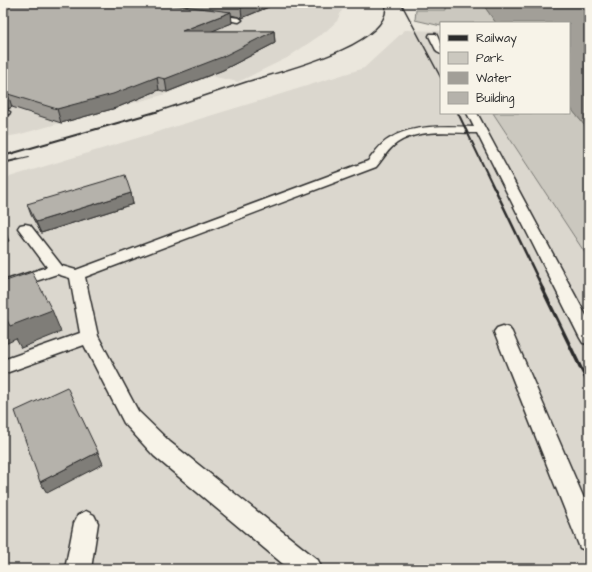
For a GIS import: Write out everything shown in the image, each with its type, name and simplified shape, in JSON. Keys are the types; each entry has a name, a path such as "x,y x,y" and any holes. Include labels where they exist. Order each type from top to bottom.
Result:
{"lane":[{"path":"201,15 239,20"},
{"path":"433,36 440,50"},
{"path":"472,114 589,338"},
{"path":"3,287 57,269 77,274 372,164 384,149 396,139 431,131 480,130"},
{"path":"25,228 57,269"},
{"path":"77,274 89,336 131,417 162,449 309,569"},
{"path":"503,332 589,540"},
{"path":"3,367 89,336"},
{"path":"78,569 86,523"}],"shaded area":[{"path":"3,3 310,3 311,5 342,10 337,21 325,32 287,58 238,82 211,76 166,94 17,135 3,137"},
{"path":"405,30 440,31 440,114 494,114 589,259 589,569 3,569 3,179 364,68"}],"green space":[{"path":"436,3 482,3 495,22 440,22 440,26 415,20 416,10 446,10 446,5"},
{"path":"570,107 589,131 589,259 494,114 570,114"}],"water":[{"path":"482,3 589,3 589,131 570,107 570,22 495,22"}],"building":[{"path":"3,3 159,3 231,12 182,31 274,31 222,57 165,79 157,77 113,94 57,109 8,94 3,95"},
{"path":"213,3 253,3 241,8 239,6"},
{"path":"125,175 131,193 36,222 27,204"},
{"path":"32,272 52,310 10,326 6,318 3,319 3,282"},
{"path":"67,387 98,452 40,482 15,411"}],"railway":[{"path":"159,111 306,64 354,44 372,32 383,18 385,3"},
{"path":"401,3 440,76"},
{"path":"3,156 159,111"},
{"path":"458,114 495,190"},
{"path":"3,163 29,157"},
{"path":"495,189 543,289"},
{"path":"542,288 589,385"}]}
